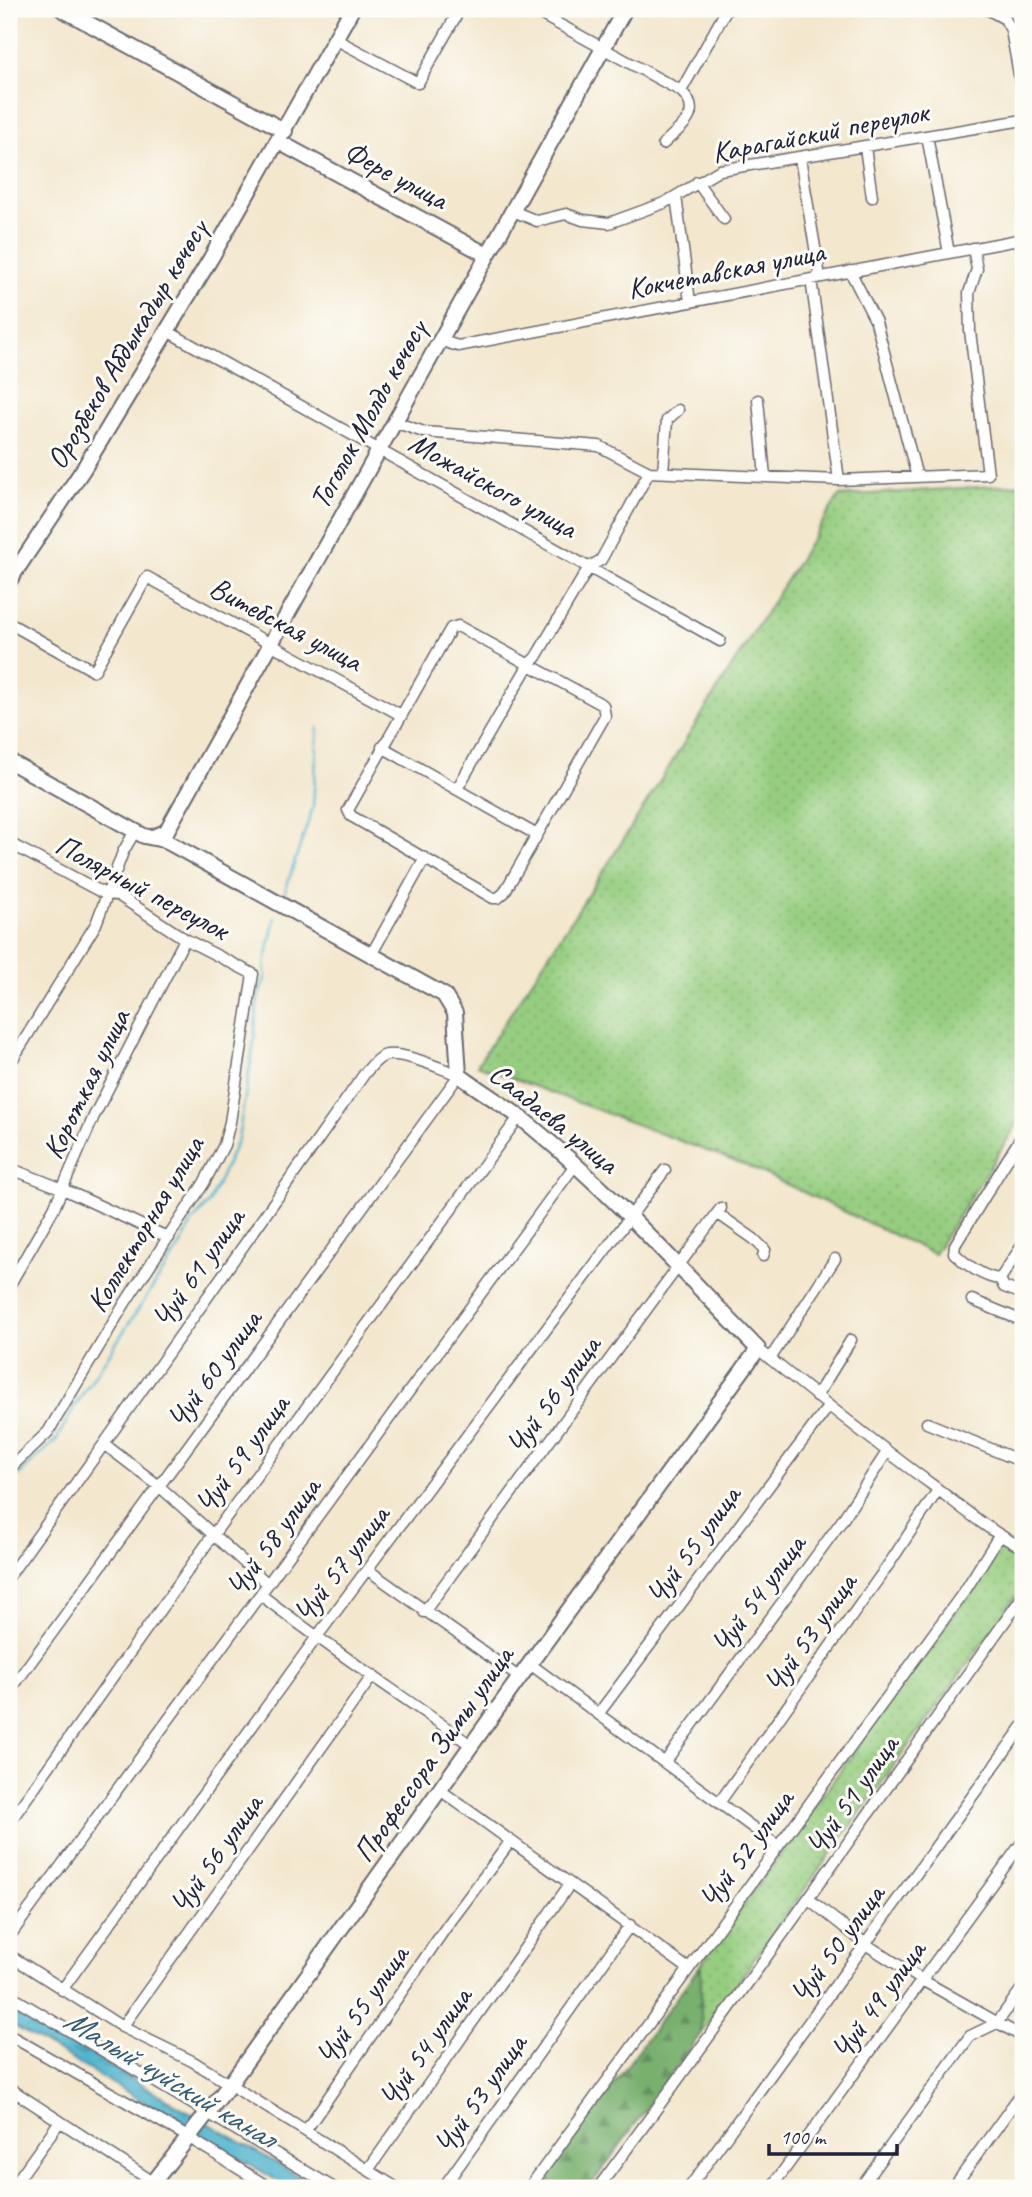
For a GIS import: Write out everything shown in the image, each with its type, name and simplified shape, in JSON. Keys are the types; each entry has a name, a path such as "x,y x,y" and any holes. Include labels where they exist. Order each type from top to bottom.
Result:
{"street":[{"name":"Фере улица","path":"62,9 488,255"},
{"name":"Орозбеков Абдыкадыр көчөсү","path":"9,581 71,488 167,331 282,136 352,9"},
{"path":"335,39 418,83 460,9"},
{"path":"531,9 681,91 691,102 692,113 663,144"},
{"name":"Тоголок Молдо көчөсү","path":"153,837 166,832 625,9"},
{"path":"681,91 727,9"},
{"path":"988,9 1005,19 1011,30 1023,96"},
{"name":"Карагайский переулок","path":"513,211 537,221 566,214 583,220 609,223 664,203 720,170 1023,120"},
{"path":"927,136 949,253"},
{"path":"865,147 872,197"},
{"path":"800,158 839,480"},
{"path":"697,183 724,219"},
{"path":"676,196 690,302"},
{"name":"Кокчетавская улица","path":"439,340 458,346 1023,240"},
{"path":"394,422 424,432 599,446 649,472 839,480 988,474 970,331 970,293 977,269 973,248"},
{"path":"850,271 876,322 917,477"},
{"name":"Можайского улица","path":"167,331 720,641"},
{"path":"758,400 765,477"},
{"path":"663,472 667,419 678,411"},
{"path":"457,789 589,567 601,560 649,472"},
{"name":"Витебская улица","path":"9,623 94,671 147,578 401,715"},
{"path":"461,627 603,705 606,712 504,894 498,898 493,898 349,813 348,806 401,715 451,628 461,627"},
{"path":"382,747 537,835"},
{"name":"Саадаева улица","path":"9,761 135,831 164,841 444,995 455,1013 459,1075 519,1117 575,1165 630,1217 758,1349 887,1452 999,1536 1023,1548"},
{"path":"9,1065 96,924 123,852 135,831"},
{"name":"Полярный переулок","path":"9,843 106,894 118,895 185,939 253,974"},
{"path":"371,955 425,858"},
{"name":"Короткая улица","path":"9,1286 63,1189 94,1116 185,939"},
{"name":"Коллекторная улица","path":"9,1469 48,1432 125,1303 204,1183 224,1145 253,974"},
{"name":"Чуй 61 улица","path":"9,1576 365,1073 378,1059 386,1055 414,1059 459,1075"},
{"name":"Чуй 60 улица","path":"9,1692 459,1075"},
{"name":"Чуй 59 улица","path":"9,1823 213,1535 519,1117"},
{"path":"1023,1134 955,1245 954,1253 982,1273 1000,1279 1004,1287 1023,1294"},
{"name":"Чуй 58 улица","path":"9,1937 575,1165"},
{"path":"9,1168 63,1189 169,1238"},
{"name":"Чуй 57 улица","path":"62,1990 316,1638 665,1170"},
{"name":"Чуй 56 улица","path":"424,1612 719,1211 754,1238 765,1250 763,1256"},
{"path":"1000,1279 1023,1244"},
{"path":"770,1359 835,1259"},
{"path":"972,1300 1023,1321"},
{"path":"816,1397 851,1340"},
{"name":"Профессора Зимы улица","path":"151,2185 230,2084 758,1349"},
{"name":"Чуй 55 улица","path":"599,1713 828,1407"},
{"path":"927,1423 1023,1462"},
{"path":"104,1444 159,1486 268,1584"},
{"name":"Чуй 54 улица","path":"665,1762 833,1533 887,1452"},
{"name":"Чуй 53 улица","path":"719,1803 891,1561 938,1490"},
{"name":"Чуй 52 улица","path":"529,2188 966,1590 999,1536"},
{"path":"368,1570 520,1678"},
{"path":"261,1595 316,1638 472,1746"},
{"name":"Чуй 51 улица","path":"598,2188 719,2020 810,1900 1023,1597"},
{"path":"530,1664 778,1846"},
{"name":"Чуй 56 улица","path":"122,2027 373,1675"},
{"name":"Чуй 50 улица","path":"689,2188 1023,1726"},
{"path":"440,1790 689,1969"},
{"name":"Чуй 49 улица","path":"771,2188 1023,1841"},
{"name":"Чуй 55 улица","path":"306,2130 447,1926 510,1842"},
{"name":"Чуй 54 улица","path":"368,2170 570,1884"},
{"path":"810,1900 867,1945 922,1980 1023,2037"},
{"name":"Чуй 53 улица","path":"443,2188 630,1925"},
{"path":"9,1955 122,2027 192,2061 397,2188"},
{"path":"860,2188 970,2036 997,2022 1023,1987"},
{"path":"9,1995 334,2188"},
{"path":"9,2035 188,2137 270,2188"},
{"path":"9,2088 151,2185"},
{"path":"953,2188 1023,2091"},
{"path":"12,2188 60,2121"}],"green space":[{"path":"1023,484 1023,1115 934,1254 750,1167 477,1065 613,856 839,496"},
{"path":"1001,1548 1023,1564 1023,1587 701,2033 701,1964"},
{"path":"701,1964 701,2033 589,2188 538,2188"}],"water":[{"path":"9,2007 317,2188 290,2188 9,2023"}],"waterway":[{"path":"284,894 313,807 318,727"},
{"path":"9,1484 57,1439 76,1404 182,1243 192,1222 209,1203 238,1139 254,1042 258,997 265,979 266,959 275,918"}],"water label":[{"name":"Малый чуйский канал","path":"170,2078"}]}
